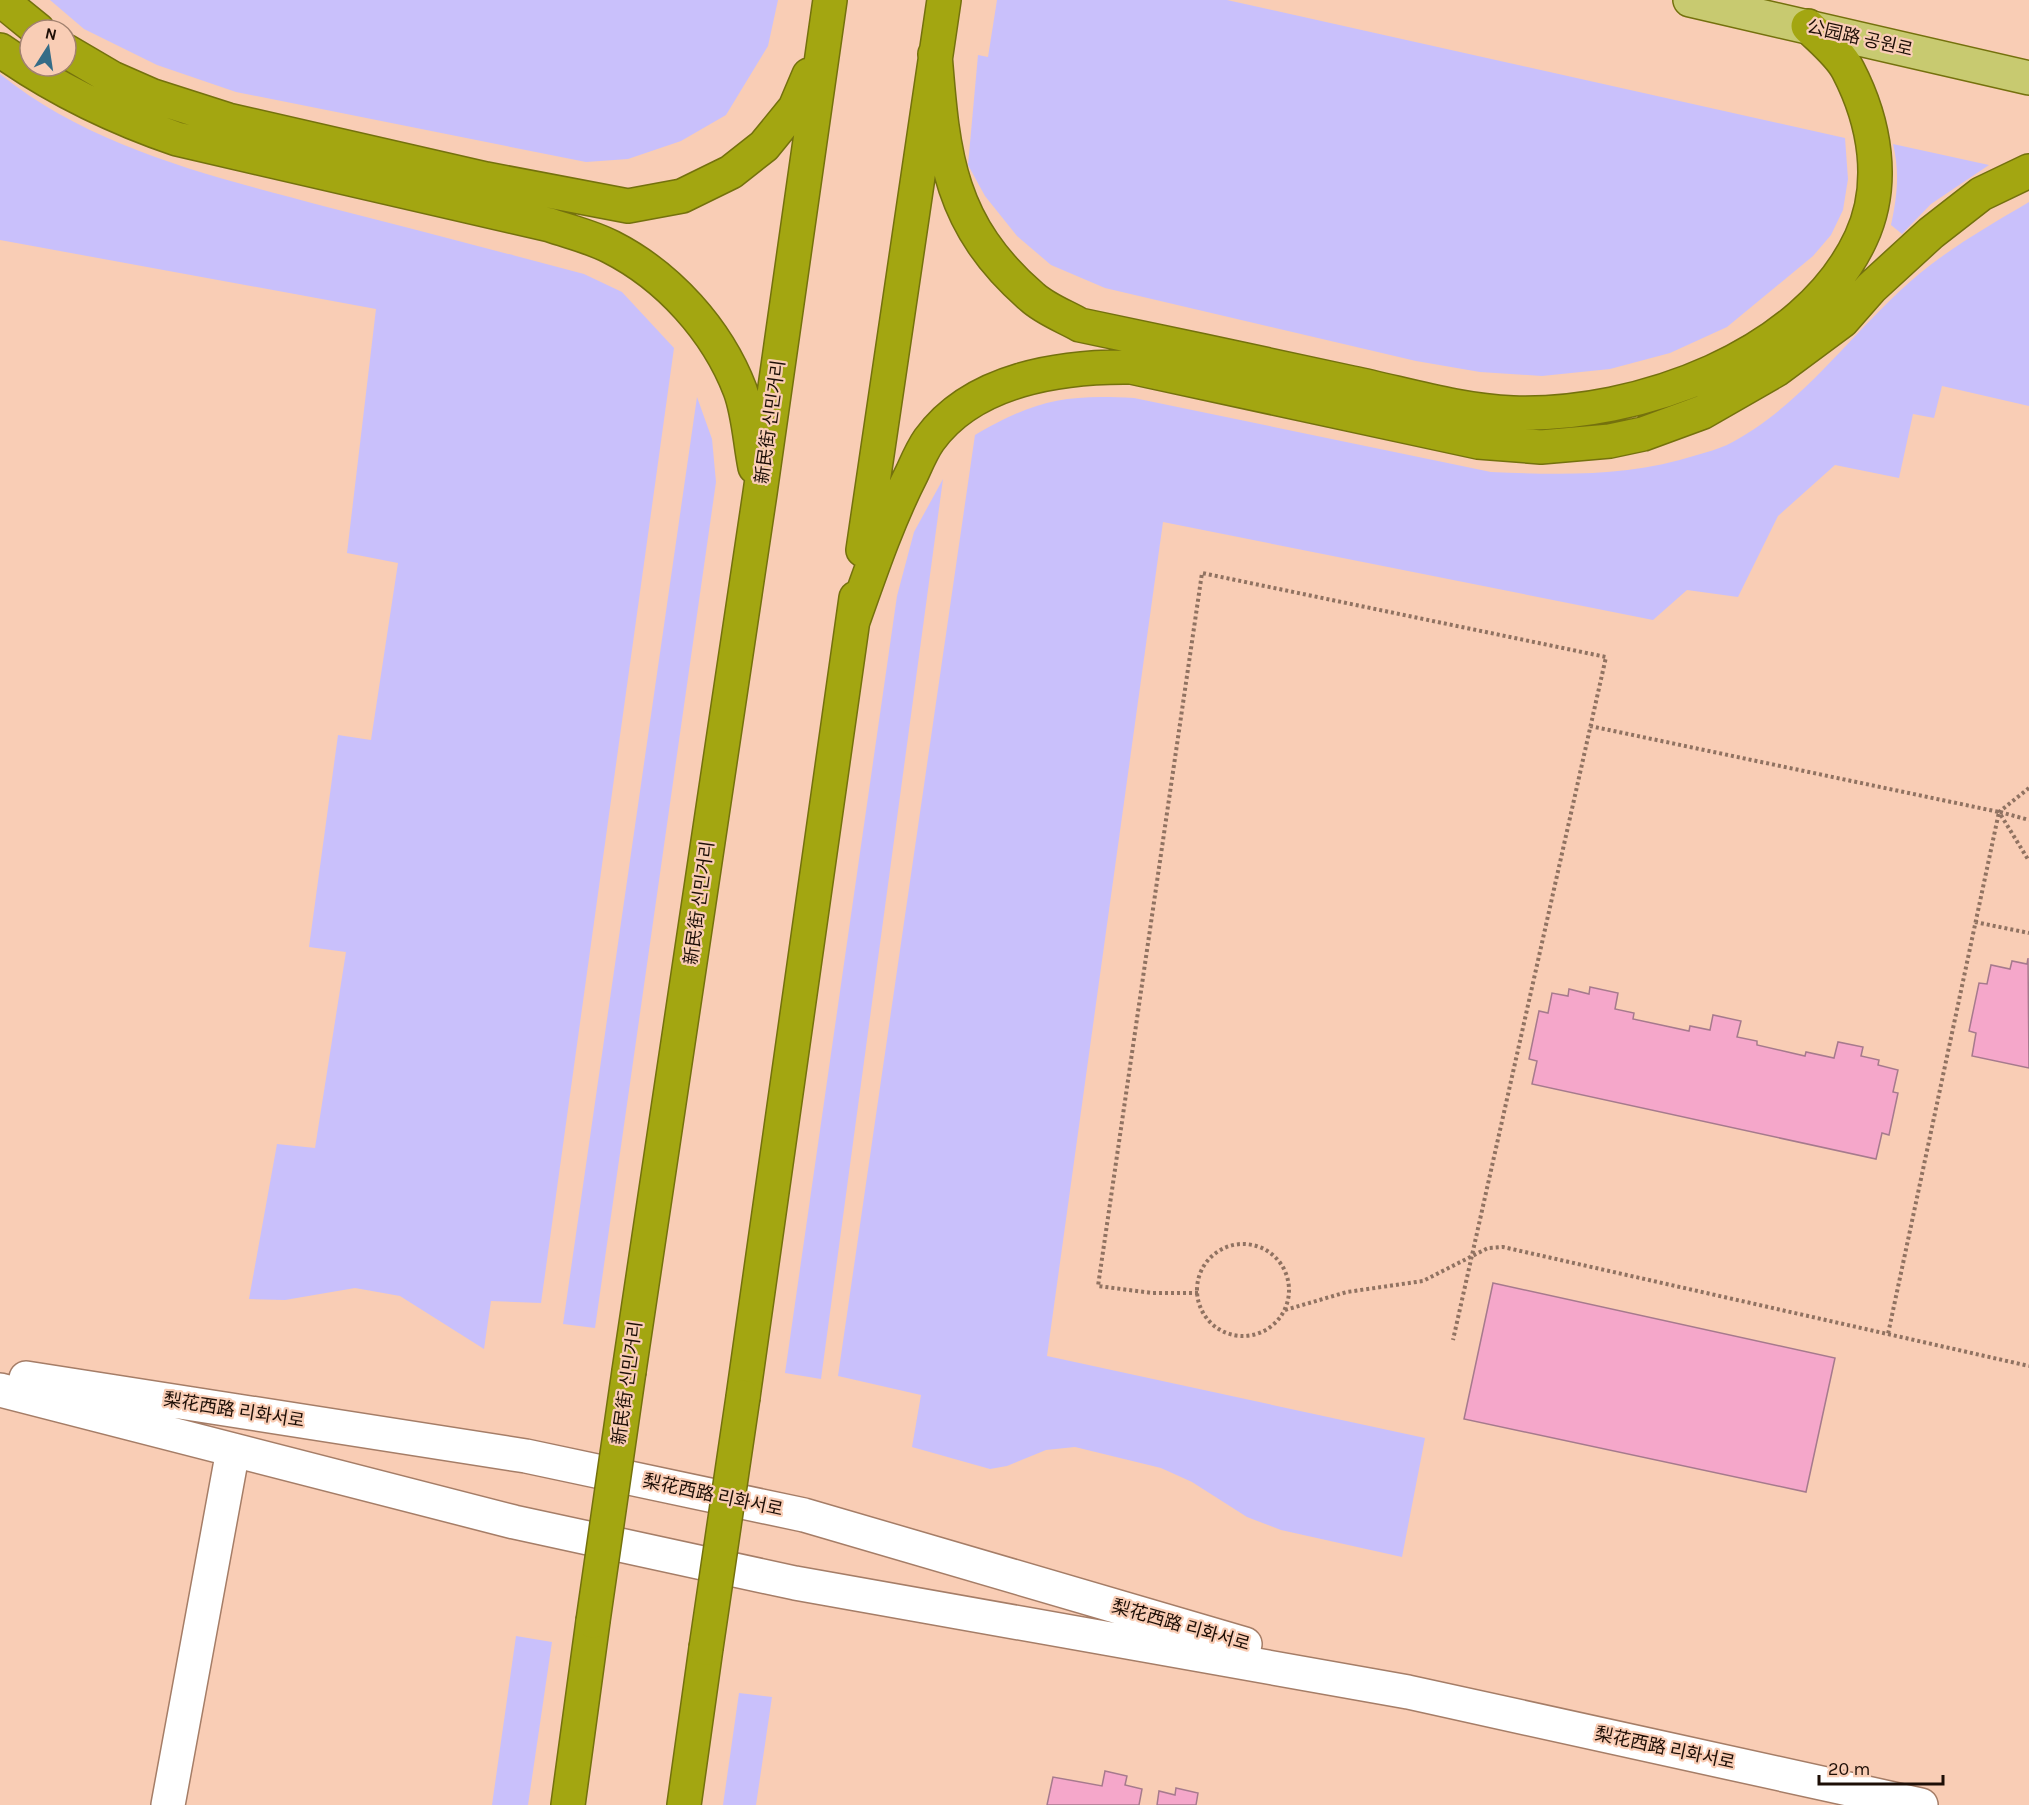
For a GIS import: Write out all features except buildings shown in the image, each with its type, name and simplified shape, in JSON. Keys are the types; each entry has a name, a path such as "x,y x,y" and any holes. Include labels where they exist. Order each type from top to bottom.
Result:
{"highway":[{"path":"1,0 23,18"},
{"path":"684,1805 944,0"},
{"name":"新民街 신민거리","path":"568,1805 629,1371 760,493 830,1"},
{"path":"935,54 941,128 946,156 950,175 966,219 998,261 1033,298 1042,304 1080,325 1444,403 1512,413 1551,412 1623,401 1731,364 1780,333 1824,294 1854,254 1869,221 1877,176 1869,122 1847,68 1808,26"},
{"path":"78,58 112,78 153,96 228,120 486,179 628,206 682,196 731,172 764,146 795,108 823,40"},
{"path":"0,50 74,97 134,124 177,139 550,225 609,246 653,272 691,310 721,352 741,392 760,493"},
{"path":"853,621 892,510 928,441 960,409 1013,382 1097,366 1131,367 1478,442 1541,447 1610,441 1643,434 1703,412 1776,369 1842,321 1870,288 1931,233 1981,194 2029,171"}],"main road":[{"name":"公园路 공원로","path":"1690,0 2029,78"}],"street":[{"name":"梨花西路 리화서로","path":"0,1374 526,1456 804,1515 1408,1692"},
{"name":"梨花西路 리화서로","path":"0,1390 514,1522 795,1582 1408,1692 1921,1805"},
{"path":"168,1805 233,1450"}],"path":[{"path":"1197,1293 1168,1294 1098,1286 1202,573 1606,657 1453,1340"},
{"path":"1590,726 2029,820"},
{"path":"1888,1334 1999,812 2029,788"},
{"path":"1999,812 2029,861"},
{"path":"1976,922 2029,933"},
{"path":"1248,1244 1262,1248 1283,1267 1288,1281 1289,1296 1285,1310 1275,1322 1262,1332 1247,1336 1231,1334 1217,1328 1206,1316 1197,1293 1201,1271 1209,1258 1227,1247 1248,1244"},
{"path":"1285,1310 1347,1292 1423,1281 1488,1248 1503,1247 2029,1366"}],"shaded area":[{"path":"50,0 778,0 768,46 726,115 681,141 628,159 586,162 236,92 157,65 84,29 78,24 78,18 71,18"},
{"path":"997,0 1227,0 1845,138 1848,179 1843,210 1831,235 1813,256 1727,327 1670,353 1610,369 1542,376 1480,372 1416,361 1105,288 1051,265 1017,236 985,196 968,165 978,55 988,57"},
{"path":"0,74 36,100 75,122 115,141 199,172 584,274 622,292 674,348 541,1303 491,1301 484,1349 400,1296 355,1288 285,1300 249,1299 277,1144 315,1148 346,952 309,947 338,735 371,740 398,563 347,553 376,309 0,240"},
{"path":"1893,144 1989,165 1931,204 1902,234 1891,225 1897,185"},
{"path":"2029,202 2029,406 1942,386 1934,418 1913,414 1899,478 1835,465 1778,516 1738,597 1687,590 1653,620 1163,522 1047,1356 1425,1438 1402,1557 1281,1530 1247,1517 1192,1482 1161,1468 1075,1447 1046,1450 1007,1466 990,1469 912,1447 921,1395 838,1376 975,435 1033,407 1069,399 1110,397 1134,398 1491,472 1595,473 1671,462 1727,445 1755,428 1805,388 1895,295 1919,274 1959,245"},
{"path":"697,397 712,439 716,482 595,1328 563,1324"},
{"path":"943,479 821,1379 785,1373 897,596 914,532"},
{"path":"516,1636 552,1642 528,1805 492,1805"},
{"path":"739,1693 772,1697 756,1805 723,1805"}]}
